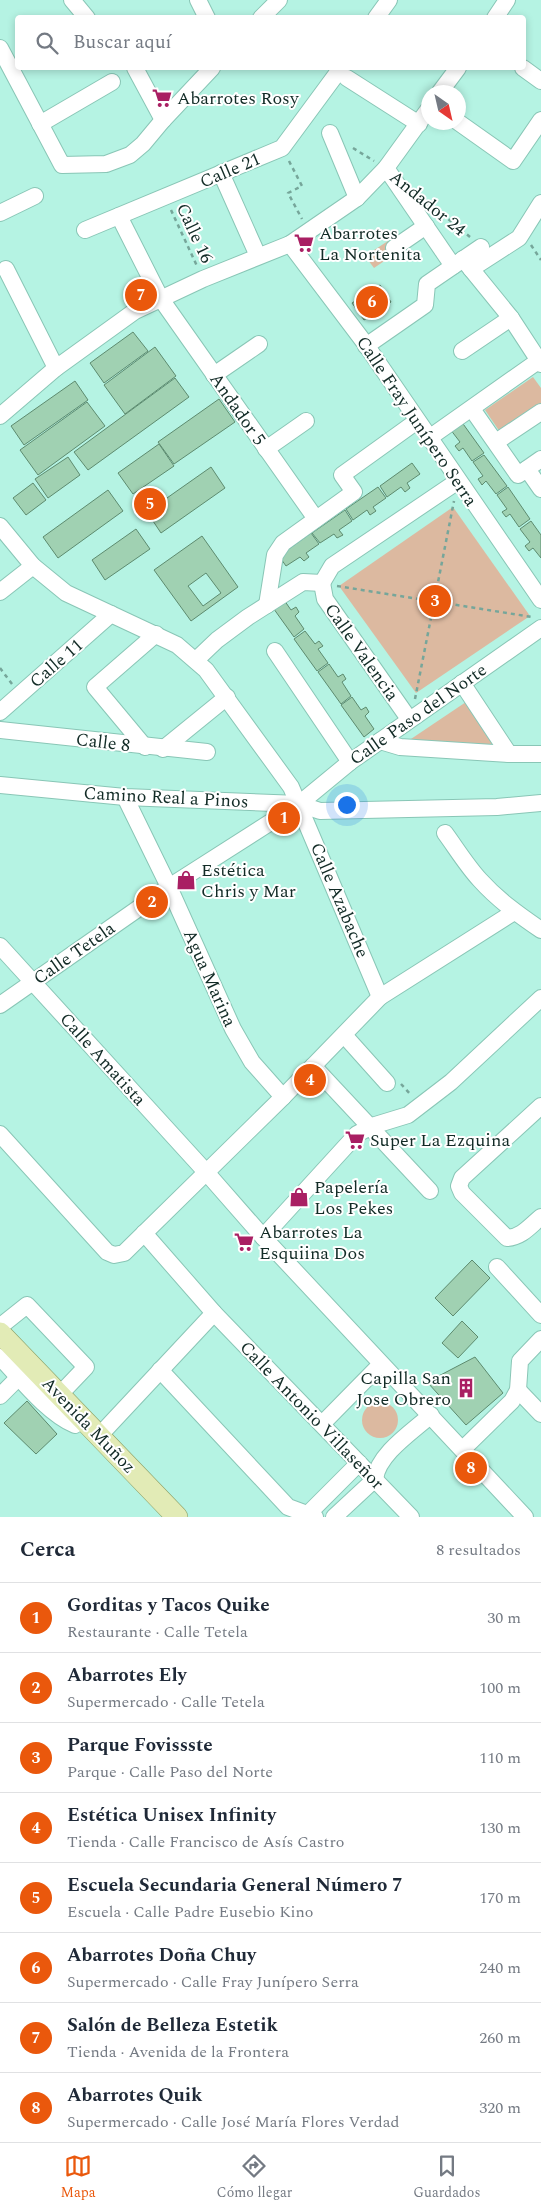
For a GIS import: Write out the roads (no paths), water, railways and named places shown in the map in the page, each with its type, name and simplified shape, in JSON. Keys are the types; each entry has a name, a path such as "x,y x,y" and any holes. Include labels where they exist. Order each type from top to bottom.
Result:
{"main road":[{"name":"Avenida Muñoz","path":"0,1332 162,1517"},
{"name":"Avenida Muñoz","path":"79,1422 100,1436 177,1517"}],"street":[{"path":"72,0 84,15"},
{"path":"198,0 206,15"},
{"path":"264,15 279,0"},
{"path":"378,15 389,0"},
{"path":"497,15 508,0"},
{"path":"0,48 62,165 106,164 130,155 210,70"},
{"path":"136,70 163,120"},
{"path":"445,85 456,70"},
{"path":"526,70 541,81"},
{"path":"344,73 419,124"},
{"name":"Calle 21","path":"85,230 282,148 344,73"},
{"path":"40,124 112,82"},
{"path":"0,416 56,368 136,311 204,279 290,244 357,198 386,168 421,121"},
{"path":"466,128 513,161 539,123"},
{"path":"331,137 357,198"},
{"name":"Andador 24","path":"386,168 426,226 511,318 540,361"},
{"path":"221,173 258,256"},
{"path":"0,213 35,196"},
{"path":"366,346 426,305 427,284 519,238 541,204"},
{"name":"Andador 5","path":"119,216 161,299 316,519"},
{"path":"394,248 426,226"},
{"name":"Calle Fray Junípero Serra","path":"290,244 366,346 541,600"},
{"path":"462,265 481,247"},
{"path":"6,270 56,368"},
{"path":"462,351 511,318"},
{"path":"214,375 259,344"},
{"path":"428,438 540,361"},
{"path":"472,409 518,475 541,459"},
{"path":"496,442 541,412"},
{"path":"266,449 306,421"},
{"path":"267,605 275,555 283,543 354,492 342,475 417,421"},
{"path":"527,469 541,489"},
{"path":"196,660 217,640 303,582 322,583 332,566 458,481"},
{"name":"Calle Azabache","path":"0,526 33,566 66,593 177,645 196,660 227,696 291,787 380,996"},
{"path":"0,592 33,566"},
{"name":"Calle Valencia","path":"322,583 325,599 409,720"},
{"name":"Calle 11","path":"0,712 111,614"},
{"name":"Calle Paso del Norte","path":"299,804 380,740 538,630"},
{"path":"145,747 94,688 156,634"},
{"path":"275,651 350,762"},
{"path":"462,682 509,754"},
{"path":"163,749 227,696"},
{"name":"Calle 8","path":"0,730 163,749 207,752"},
{"path":"380,740 400,747 509,754 541,754"},
{"name":"Camino Real a Pinos","path":"0,785 125,797 299,804 320,810 497,807 541,803"},
{"name":"Agua Marina","path":"125,797 169,887 232,1029 252,1062 283,1097"},
{"name":"Calle Tetela","path":"0,1005 169,887 299,804"},
{"path":"445,833 478,879 514,912 541,930"},
{"path":"0,1134 107,1252 114,1256 124,1253 283,1097 380,996 514,912"},
{"name":"Calle Amatista","path":"0,946 263,1237 525,1517"},
{"path":"263,1237 357,1134 372,1126 408,1115 451,1082 541,998"},
{"path":"344,1035 387,1083"},
{"path":"313,1066 372,1126 430,1191"},
{"path":"541,1106 462,1178 459,1186 462,1193 507,1238 516,1238 541,1216"},
{"name":"Calle Antonio Villaseñor","path":"144,1233 214,1313 411,1517"},
{"path":"497,1267 541,1315"},
{"path":"0,1357 57,1414 79,1422 79,1406 65,1389 0,1332 27,1305 86,1367 65,1389"},
{"path":"100,1436 214,1313"},
{"path":"463,1449 512,1402 518,1390 520,1361 541,1339"},
{"path":"322,1424 382,1364"},
{"path":"160,1370 288,1507 305,1515 359,1463"},
{"path":"0,1396 19,1377"},
{"path":"518,1390 541,1414"},
{"path":"334,1517 374,1479 376,1470 382,1460 431,1416"}],"place":[{"name":"Abarrotes Rosy","path":"162,98"},
{"name":"Abarrotes La Nortenita","path":"304,243"},
{"name":"Salón de Belleza Estetik","path":"141,295"},
{"name":"Abarrotes Doña Chuy","path":"372,302"},
{"name":"Escuela Secundaria General Número 7","path":"150,504"},
{"name":"Parque Fovissste","path":"435,601"},
{"name":"Gorditas y Tacos Quike","path":"284,818"},
{"name":"Estética Chris y Mar","path":"186,880"},
{"name":"Abarrotes Ely","path":"152,902"},
{"name":"Estética Unisex Infinity","path":"310,1080"},
{"name":"Super La Ezquina","path":"355,1140"},
{"name":"Papelería Los Pekes","path":"299,1197"},
{"name":"Abarrotes La Esquiina Dos","path":"244,1242"},
{"name":"Capilla San Jose Obrero","path":"466,1388"},
{"name":"Abarrotes Quik","path":"471,1468"}]}
